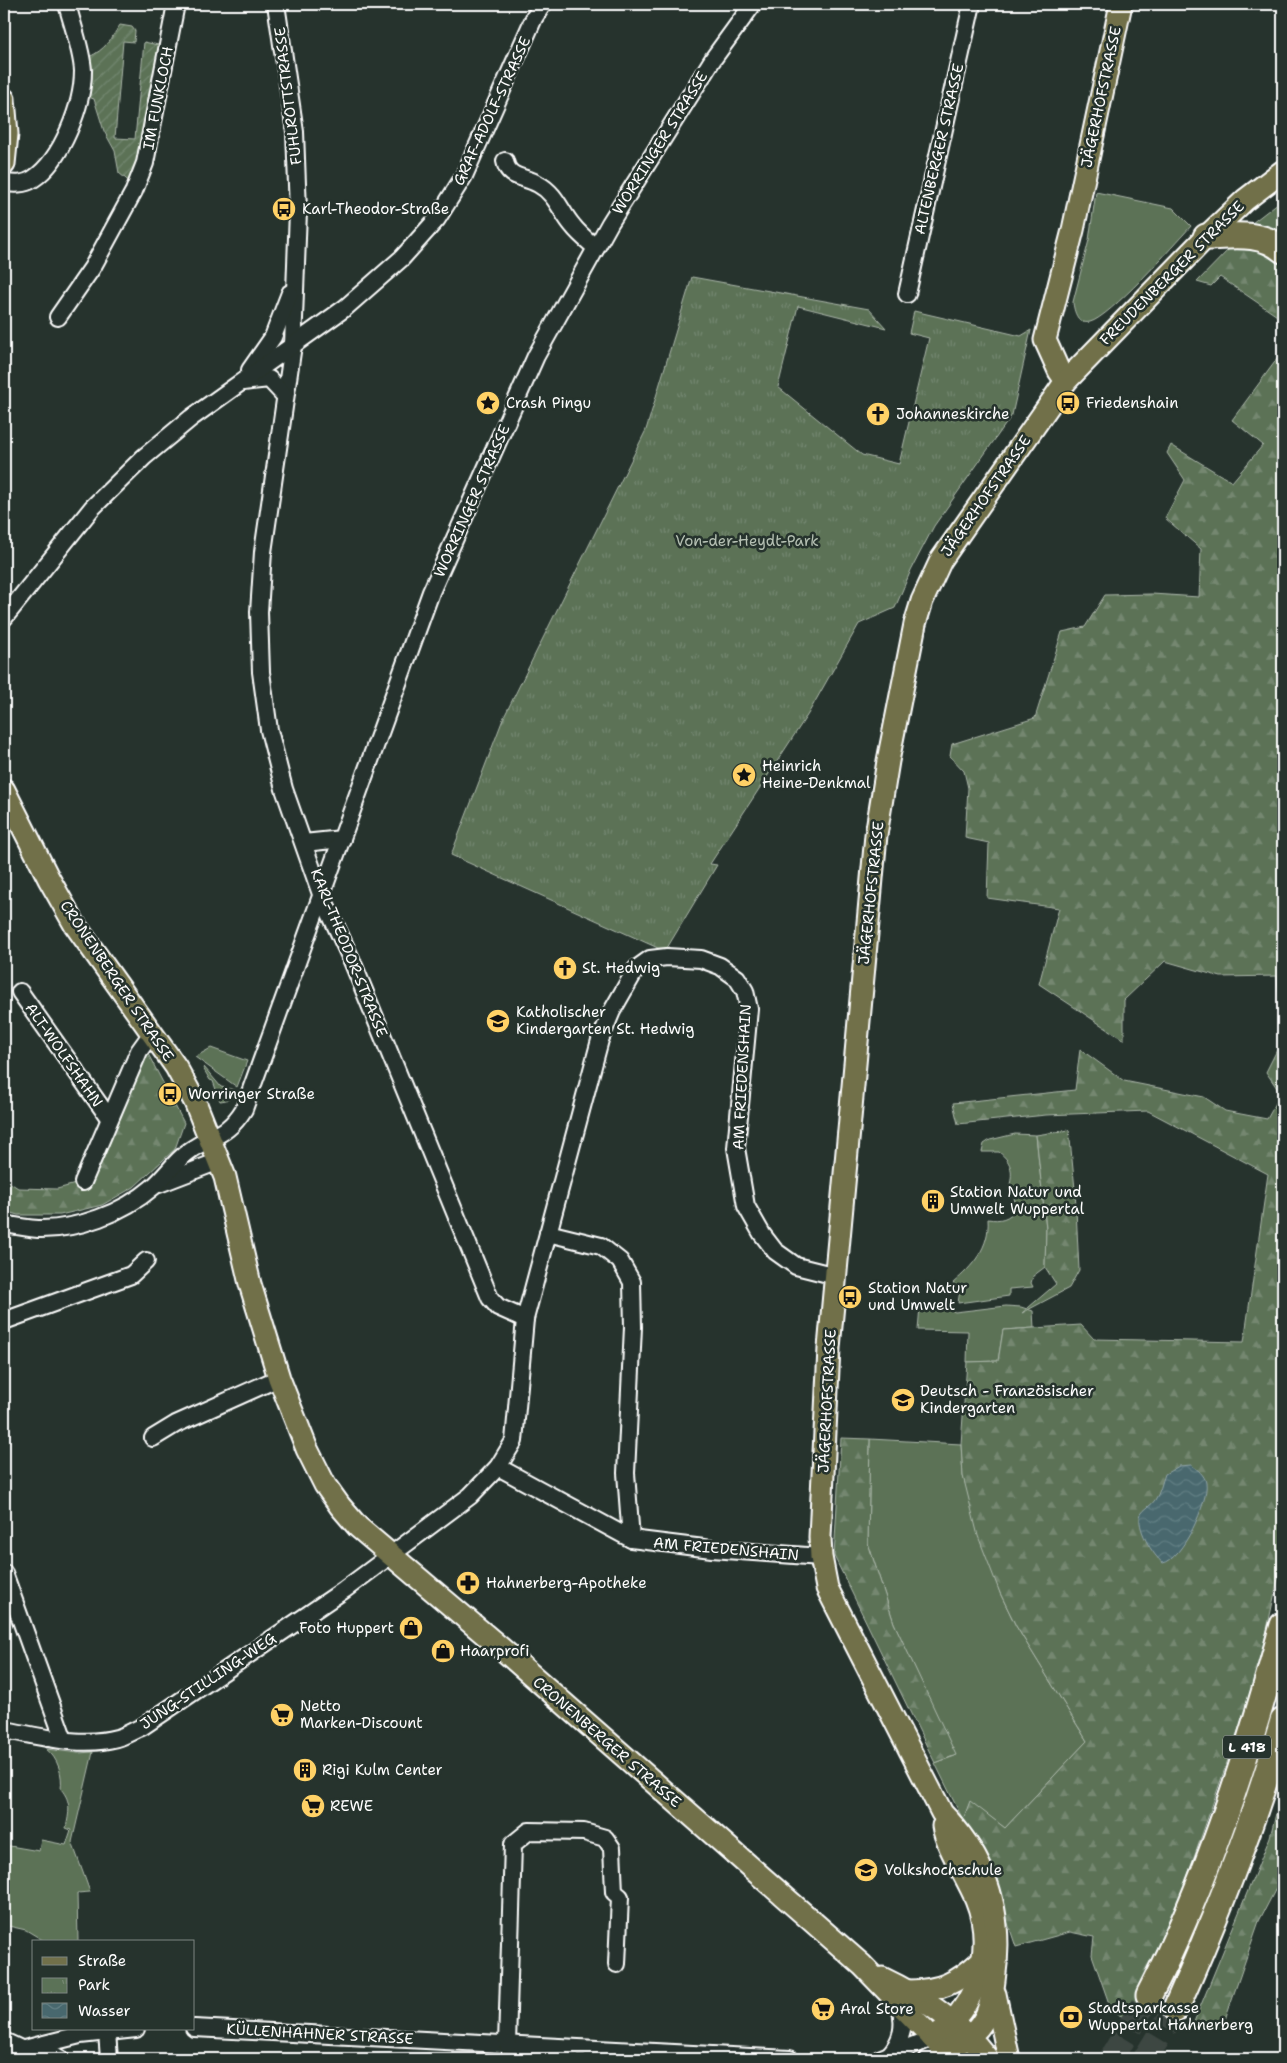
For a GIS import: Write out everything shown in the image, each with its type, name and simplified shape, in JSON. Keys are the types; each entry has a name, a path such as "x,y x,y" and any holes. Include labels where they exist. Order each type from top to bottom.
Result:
{"highway":[{"path":"1206,237 1251,236 1263,238 1283,250"},
{"name":"L 418","path":"1149,1995 1188,1909 1222,1823 1265,1693 1283,1625"},
{"name":"L 418","path":"1176,2008 1200,1954 1248,1832 1283,1721"}],"main road":[{"name":"JÄGERHOFSTRASSE","path":"976,2030 990,2004 998,1948 997,1929 989,1888 970,1848 942,1813 827,1588 821,1557 820,1529 827,1386 851,1092 876,835 888,761 915,624 922,601 941,560 1066,380 1059,371 1045,340 1074,230 1121,4"},
{"path":"4,99 8,134 4,164"},
{"name":"FREUDENBERGER STRASSE","path":"1066,380 1206,237 1245,200 1283,171"},
{"name":"CRONENBERGER STRASSE","path":"4,790 49,879 75,925 176,1068 195,1102 219,1161 229,1193 250,1284 279,1378 307,1449 325,1485 340,1506 358,1526 502,1649 870,1973 904,1998 976,2030 987,2058"},
{"name":"JÄGERHOFSTRASSE","path":"935,2049 945,2016 969,2000 977,1980 984,1934 977,1900 943,1829 942,1813"},
{"path":"904,1998 926,1990 946,1986 960,1979 981,1961"},
{"path":"994,1982 1008,2059"},
{"name":"CRONENBERGER STRASSE","path":"904,1998 935,2049"},
{"path":"935,2049 976,2030"}],"street":[{"path":"4,183 17,185 32,180 44,170 55,154 76,114 82,92 83,68 67,4"},
{"name":"IM FUNKLOCH","path":"58,317 92,268 134,190 145,163 176,4"},
{"name":"FUHLROTTSTRASSE","path":"276,4 295,132 298,207 293,345"},
{"name":"GRAF-ADOLF-STRASSE","path":"4,618 92,508 144,457 191,418 330,319 402,258 437,220 464,176 534,18 543,4"},
{"name":"WORRINGER STRASSE","path":"154,1186 178,1159 234,1125 244,1109 431,592 536,356 596,248 713,59 753,4"},
{"name":"ALTENBERGER STRASSE","path":"907,294 972,4"},
{"path":"505,161 506,169 512,174 539,184 550,194 562,207 572,226 596,248"},
{"name":"FUHLROTTSTRASSE","path":"241,382 272,338 296,278"},
{"path":"295,305 302,314 315,319 330,319"},
{"name":"KARL-THEODOR-STRASSE","path":"293,345 284,395 263,552 259,612 262,672 269,730 284,789 321,894 352,961 490,1298 498,1307 525,1320"},
{"name":"GRAF-ADOLF-STRASSE","path":"241,382 269,379 284,395"},
{"path":"304,843 342,839"},
{"name":"AM FRIEDENSHAIN","path":"392,1555 470,1496 498,1468 514,1441 525,1320 600,1040 612,1011 636,969 647,961 667,957 702,959 720,966 737,978 745,991 749,1009 736,1148 746,1206 762,1234 776,1251 796,1266 836,1276"},
{"name":"ALT-WOLFSHAHN","path":"20,992 108,1118"},
{"name":"ALT-WOLFSHAHN","path":"83,1182 108,1118 139,1050 152,1033"},
{"path":"4,1224 38,1229 73,1226 110,1213 138,1199 154,1186 219,1161"},
{"path":"548,1232 601,1246 620,1261 632,1282 633,1327 626,1473 631,1539"},
{"path":"4,1321 131,1275 146,1261"},
{"path":"154,1438 176,1424 279,1378"},
{"name":"AM FRIEDENSHAIN","path":"498,1468 606,1528 631,1539 712,1549 821,1557"},
{"name":"JUNG-STILLING-WEG","path":"4,1730 64,1740 93,1742 118,1738 142,1727 344,1590 392,1555"},
{"path":"4,1574 64,1740"},
{"path":"507,2044 513,1844 529,1831 584,1832 605,1838 612,1848 614,1892 620,1897 617,1964"},
{"path":"884,2057 895,2049 902,2034 904,1998"},
{"name":"KÜLLENHAHNER STRASSE","path":"195,2028 790,2059"},
{"path":"4,2054 80,2035 126,2030"},
{"path":"107,2032 109,2059"},
{"path":"4,2041 20,2049 54,2055 61,2059"},
{"path":"884,2057 912,2047 935,2049"}],"green space":[{"path":"120,25 132,27 135,31 134,42 123,41 115,138 135,139 144,42 163,46 140,162 132,184 119,173 115,151 104,131 94,99 88,97 89,57 104,47"},
{"path":"1096,192 1173,208 1191,226 1112,308 1090,322 1082,322 1077,317 1073,302 1089,240"},
{"path":"1283,199 1283,238 1252,227 1252,223"},
{"path":"1241,240 1283,255 1283,320 1220,277 1211,286 1197,282 1231,247"},
{"name":"Von-der-Heydt-Park","path":"692,277 869,309 886,328 798,306 778,387 862,455 899,464 929,338 909,333 914,311 1021,336 1031,330 1012,415 934,526 911,570 895,608 859,624 808,714 710,864 717,865 667,948 658,948 451,855 503,719 646,430"},
{"path":"1283,351 1283,1555 1257,1676 1137,2022 1112,2012 1092,1955 1094,1937 1070,1932 1016,1947 989,1867 963,1820 970,1801 1005,1828 1087,1741 1016,1626 1000,1593 978,1536 963,1476 961,1444 967,1362 998,1361 1003,1330 1081,1325 1094,1339 1244,1342 1268,1174 1148,1111 1046,1115 958,1124 953,1103 1075,1090 1080,1049 1124,1081 1204,1097 1225,1111 1267,1119 1281,1094 1266,1072 1282,1040 1277,976 1221,977 1165,961 1124,1000 1124,1040 1039,984 1059,908 987,898 989,843 965,838 968,788 964,771 950,756 952,744 1035,718 1062,632 1085,627 1105,595 1152,594 1199,597 1201,549 1165,518 1185,480 1167,453 1171,445 1232,482 1263,445 1232,420"},
{"path":"211,1048 247,1061 237,1087 195,1057"},
{"path":"146,1050 184,1123 175,1149 134,1187 102,1205 60,1215 18,1215 4,1211 4,1179 18,1188 57,1189 83,1182"},
{"path":"204,1067 221,1087 235,1090 231,1097 220,1101 213,1081 210,1080"},
{"path":"1069,1130 1075,1189 1079,1270 1069,1288 1022,1313 1056,1284 1045,1267 1046,1228 1036,1135"},
{"path":"1015,1134 1036,1135 1046,1228 1045,1267 1033,1276 1031,1283 1033,1287 1009,1289 1009,1296 958,1303 960,1290 953,1283 979,1255 986,1238 988,1219 1004,1218 1016,1209 1014,1196 1009,1189 1011,1169 1009,1164 999,1152 982,1152 984,1144 990,1140"},
{"path":"920,1306 946,1308 955,1312 1006,1306 1021,1307 1033,1311 1034,1328 1003,1330 998,1361 967,1362 968,1331 918,1330"},
{"path":"841,1438 870,1439 868,1543 894,1623 956,1755 935,1763 834,1556"},
{"path":"870,1439 961,1444 963,1476 1000,1593 1016,1626 1087,1741 1005,1828 970,1802 963,1820 935,1763 955,1756 894,1623 868,1543"},
{"path":"46,1749 78,1753 93,1752 72,1842 90,1892 77,1893 78,1940 43,1940 26,1930 4,1925 4,1845 39,1851 41,1840 66,1845 71,1830 66,1828 69,1812 68,1803 61,1789 59,1767"},
{"path":"1283,1786 1283,1875 1259,1921 1222,2028 1194,2022 1270,1837"}],"water":[{"path":"1191,1465 1200,1472 1206,1483 1203,1503 1186,1541 1178,1552 1163,1563 1154,1554 1146,1540 1140,1526 1141,1514 1157,1497 1165,1474 1179,1466"}],"tunnel":[{"path":"1111,2059 1149,1995"},
{"path":"1145,2059 1176,2008"}],"place":[{"name":"Karl-Theodor-Straße","path":"284,209"},
{"name":"Crash Pingu","path":"488,403"},
{"name":"Friedenshain","path":"1068,403"},
{"name":"Johanneskirche","path":"878,414"},
{"name":"Heinrich Heine-Denkmal","path":"744,775"},
{"name":"St. Hedwig","path":"565,968"},
{"name":"Katholischer Kindergarten St. Hedwig","path":"498,1021"},
{"name":"Worringer Straße","path":"170,1094"},
{"name":"Station Natur und Umwelt Wuppertal","path":"933,1201"},
{"name":"Station Natur und Umwelt","path":"850,1297"},
{"name":"Deutsch - Französischer Kindergarten","path":"903,1400"},
{"name":"Hahnerberg-Apotheke","path":"468,1583"},
{"name":"Foto Huppert","path":"411,1628"},
{"name":"Haarprofi","path":"443,1651"},
{"name":"Netto Marken-Discount","path":"282,1715"},
{"name":"Rigi Kulm Center","path":"305,1770"},
{"name":"REWE","path":"313,1806"},
{"name":"Volkshochschule","path":"866,1870"},
{"name":"Aral Store","path":"823,2009"},
{"name":"Stadtsparkasse Wuppertal Hahnerberg","path":"1071,2017"}]}
